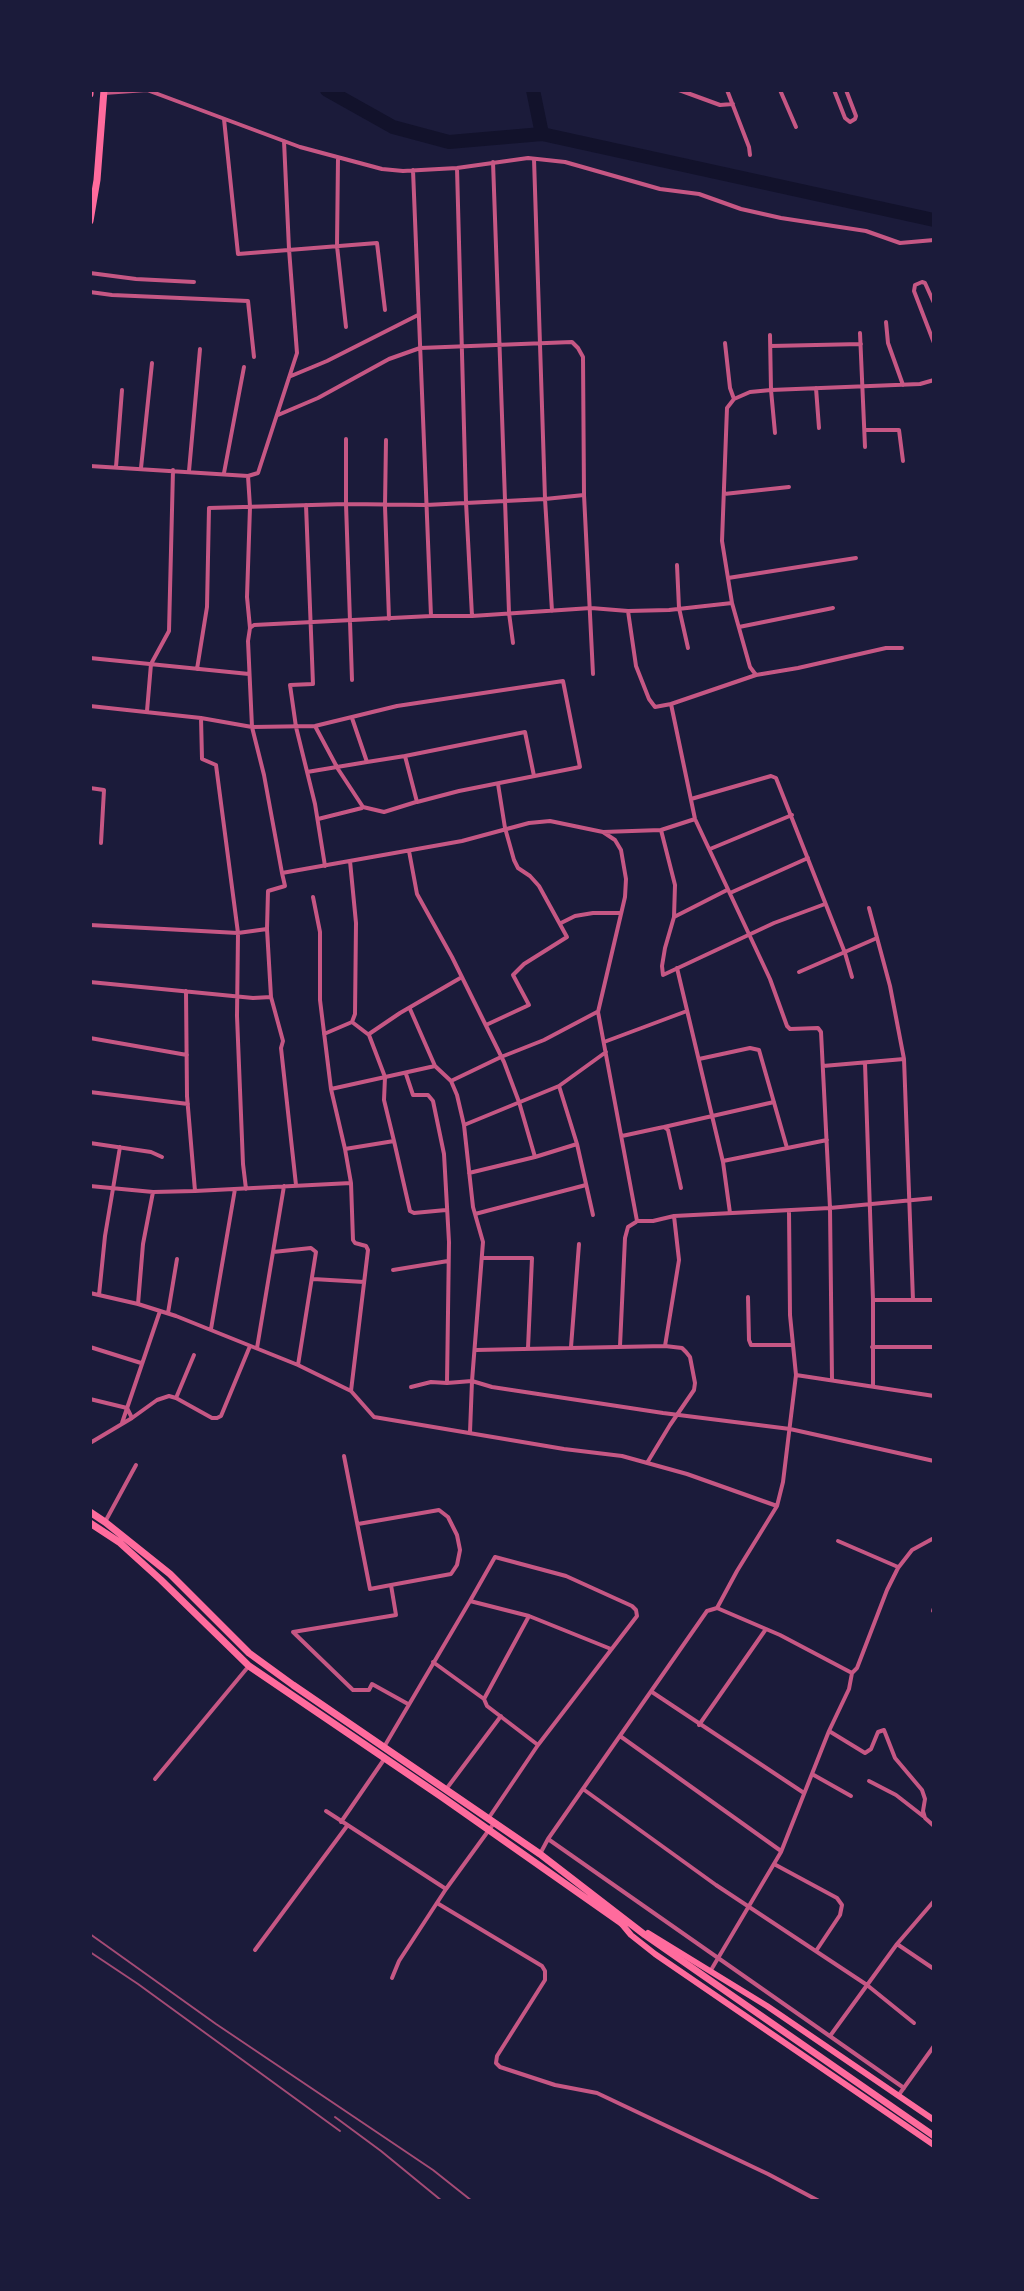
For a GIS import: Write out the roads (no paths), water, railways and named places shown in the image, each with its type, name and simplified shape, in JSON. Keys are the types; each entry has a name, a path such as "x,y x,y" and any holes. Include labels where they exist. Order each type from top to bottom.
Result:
{"highway":[{"path":"90,221 99,166 104,92"},
{"path":"90,1512 170,1574 249,1653 327,1714 385,1758 540,1854 622,1921"},
{"path":"90,1523 119,1542 249,1666 327,1714"},
{"path":"213,1629 220,1622"},
{"path":"337,1721 446,1790 534,1862 934,2141"}],"main road":[{"path":"622,1921 767,2006 934,2120"},
{"path":"622,1921 631,1935 655,1954 934,2141"}],"street":[{"path":"104,92 147,90 284,141 382,169 457,168 534,159 565,162 660,189 699,194 741,209 781,218 866,231 900,243 934,240"},
{"path":"679,90 720,105 733,104"},
{"path":"727,90 750,155"},
{"path":"780,90 796,127"},
{"path":"834,90 845,118 850,122 856,116 846,90"},
{"path":"224,119 238,254 377,243 385,310"},
{"path":"90,466 248,476 258,473 297,353 284,141"},
{"path":"338,158 337,246 346,327"},
{"path":"534,159 545,499 552,611"},
{"path":"493,162 509,613 513,643"},
{"path":"457,168 472,616"},
{"path":"413,170 431,616"},
{"path":"90,273 194,282"},
{"path":"934,303 925,283 915,285 914,291 934,343"},
{"path":"90,292 248,301 254,357"},
{"path":"290,377 418,315"},
{"path":"886,322 888,343 903,385"},
{"path":"860,333 865,447"},
{"path":"770,335 775,433"},
{"path":"278,415 318,398 389,359 420,348 572,342 583,357 584,495 593,674"},
{"path":"725,343 734,399"},
{"path":"770,346 861,344"},
{"path":"189,471 200,349"},
{"path":"141,468 152,363"},
{"path":"224,473 244,367"},
{"path":"756,675 750,667 732,603 722,541 727,408 734,399 750,392 920,384 934,380"},
{"path":"816,388 819,428"},
{"path":"116,467 122,390"},
{"path":"865,430 899,430 903,461"},
{"path":"346,439 352,680"},
{"path":"386,440 389,619"},
{"path":"147,711 151,664 169,631 173,470"},
{"path":"248,476 250,575 247,597 252,727 285,886 268,891 267,929 271,997 283,1041 281,1048 296,1185"},
{"path":"724,494 789,487"},
{"path":"197,669 207,607 209,508 426,505 584,495"},
{"path":"306,505 313,684 290,685 325,866"},
{"path":"728,578 856,558"},
{"path":"677,565 679,608 688,648"},
{"path":"250,628 254,625 311,622 591,608 628,611 732,603"},
{"path":"739,627 833,608"},
{"path":"628,611 636,666 655,707 756,675 886,648 902,648"},
{"path":"90,658 249,674"},
{"path":"90,706 252,727 315,726 397,706 563,681 580,767 498,783 384,812 363,807 318,819"},
{"path":"671,704 695,819 770,979 787,1026 790,1029 818,1028 821,1032 830,1208 832,1380"},
{"path":"201,718 202,759 216,765 238,933 236,996 246,1189"},
{"path":"352,718 367,762"},
{"path":"315,726 363,807"},
{"path":"307,772 338,769 525,732 534,776"},
{"path":"405,756 417,802"},
{"path":"691,799 774,776 776,778 852,977"},
{"path":"486,1025 529,1005 513,975 524,964 567,937 539,886 518,868 514,860 498,783"},
{"path":"90,788 104,790 101,843"},
{"path":"710,849 792,815"},
{"path":"282,873 462,841 505,828 550,821 603,832 661,830 695,819"},
{"path":"661,830 675,885 674,917 662,972 666,975 748,934 825,904"},
{"path":"603,832 615,840 621,850 626,879 625,897 598,1012 637,1221"},
{"path":"409,851 417,894 501,1057 519,1102 535,1157"},
{"path":"674,917 808,858"},
{"path":"324,1034 352,1022 355,1014 357,943 350,861"},
{"path":"313,897 320,932 320,1000 331,1089 351,1183 353,1240 368,1250 351,1391"},
{"path":"869,908 890,986 904,1059 913,1300"},
{"path":"561,923 568,918 593,913 621,913"},
{"path":"90,925 238,933 267,929"},
{"path":"799,972 877,938"},
{"path":"677,968 723,1162 730,1213"},
{"path":"369,1035 462,977"},
{"path":"90,982 271,997"},
{"path":"186,991 188,1104 195,1191"},
{"path":"410,1009 435,1066 451,1081 464,1125 468,1173 483,1242 470,1432"},
{"path":"604,1042 687,1011"},
{"path":"451,1081 544,1040 598,1012"},
{"path":"352,1022 369,1035 385,1077 384,1100 410,1211 446,1210"},
{"path":"90,1038 187,1055"},
{"path":"699,1059 750,1048 759,1050 787,1148"},
{"path":"464,1125 559,1086 606,1052"},
{"path":"823,1066 904,1059"},
{"path":"865,1063 873,1386"},
{"path":"331,1089 435,1066"},
{"path":"406,1073 413,1095 428,1095 433,1101 444,1154 448,1261 447,1383"},
{"path":"559,1086 577,1144 593,1215"},
{"path":"90,1092 188,1104"},
{"path":"622,1136 774,1102"},
{"path":"664,1127 670,1134 681,1188"},
{"path":"723,1162 827,1140"},
{"path":"345,1149 394,1141"},
{"path":"90,1143 151,1152 162,1157"},
{"path":"468,1173 577,1144"},
{"path":"99,1295 120,1147"},
{"path":"90,1186 153,1192 351,1183"},
{"path":"475,1214 586,1185"},
{"path":"257,1348 284,1186"},
{"path":"211,1329 235,1189"},
{"path":"138,1304 143,1244 153,1192"},
{"path":"620,1346 625,1238 628,1227 637,1221 934,1198"},
{"path":"717,1608 777,1506 783,1482 796,1375 790,1315 789,1211"},
{"path":"665,1346 679,1260 674,1216"},
{"path":"571,1347 579,1244"},
{"path":"273,1252 314,1249 317,1255 298,1365"},
{"path":"482,1258 532,1258 528,1348"},
{"path":"168,1313 177,1259"},
{"path":"393,1270 448,1261"},
{"path":"313,1279 364,1282"},
{"path":"90,1293 168,1313 298,1365 351,1391 374,1417 622,1456 687,1474 777,1506"},
{"path":"748,1297 751,1345 793,1345"},
{"path":"873,1300 934,1300"},
{"path":"122,1423 160,1311"},
{"path":"90,1443 157,1400 169,1396 212,1418 221,1416 250,1345"},
{"path":"476,1350 620,1346 682,1348 690,1357 694,1390 647,1463"},
{"path":"90,1347 142,1363"},
{"path":"872,1347 934,1347"},
{"path":"176,1398 194,1355"},
{"path":"796,1375 934,1396"},
{"path":"411,1387 431,1382 472,1381 492,1387 790,1429 934,1461"},
{"path":"90,1399 127,1408 132,1418"},
{"path":"344,1456 357,1524 370,1589 451,1574 457,1565 460,1550 457,1535 448,1517 439,1510 357,1524"},
{"path":"105,1522 136,1465"},
{"path":"711,1971 781,1852 849,1689 852,1673 857,1668 898,1568 912,1550 934,1538"},
{"path":"838,1541 898,1568"},
{"path":"383,1748 495,1557 566,1576 636,1610 637,1616 538,1745 399,1961 392,1978"},
{"path":"391,1585 396,1615 293,1632 353,1690 369,1690 372,1684 408,1704"},
{"path":"470,1601 529,1616 611,1649"},
{"path":"534,1862 707,1611 717,1608 852,1673"},
{"path":"484,1699 529,1616"},
{"path":"699,1725 766,1629"},
{"path":"433,1662 484,1699 487,1706 538,1745"},
{"path":"155,1779 249,1666"},
{"path":"652,1692 804,1793"},
{"path":"446,1790 501,1716"},
{"path":"829,1731 865,1753 871,1749 878,1732 884,1730 895,1758 922,1790 925,1818"},
{"path":"620,1736 781,1852"},
{"path":"341,1822 385,1758"},
{"path":"812,1774 851,1796"},
{"path":"869,1781 896,1795 934,1826"},
{"path":"583,1789 716,1885 867,1985 914,2023"},
{"path":"326,1811 446,1889"},
{"path":"255,1950 347,1826"},
{"path":"548,1839 904,2088"},
{"path":"774,1864 837,1898 842,1905 840,1915 816,1951"},
{"path":"830,2036 897,1944 934,1901"},
{"path":"437,1903 542,1966 545,1971 545,1980 497,2056 496,2063 500,2067 555,2085 597,2093 761,2170 819,2201"},
{"path":"897,1944 934,1969"},
{"path":"897,2097 934,2046"}],"waterway":[{"path":"327,90 393,127 449,142 542,134 934,220"},
{"path":"533,90 542,134"}],"railway":[{"path":"90,1934 216,2024 433,2170 472,2201"},
{"path":"90,1952 340,2131"},
{"path":"335,2117 442,2201"}]}
